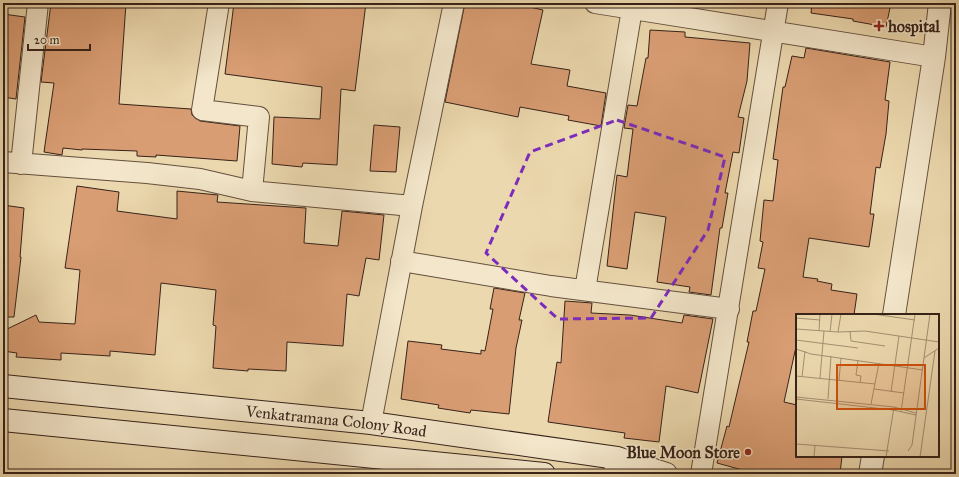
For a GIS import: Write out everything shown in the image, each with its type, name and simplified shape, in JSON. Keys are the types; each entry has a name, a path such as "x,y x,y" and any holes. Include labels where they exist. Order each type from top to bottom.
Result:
{"main road":[{"path":"894,314 934,57 940,3"},
{"name":"Venkatramana Colony Road","path":"3,386 371,423 666,474"},
{"path":"3,420 544,474"},
{"path":"870,474 873,457"}],"street":[{"path":"38,3 12,163 147,173 200,179 252,191 412,206"},
{"path":"219,3 202,110 259,117 252,191"},
{"path":"371,423 401,261 454,3"},
{"path":"594,3 633,6 774,32 934,57"},
{"path":"701,474 778,3"},
{"path":"585,290 633,6"},
{"path":"401,261 551,286 729,309"}],"highlighted area":[{"path":"617,120 725,157 708,230 651,318 558,319 486,253 530,152"}],"building":[{"path":"51,3 126,3 119,104 191,109 192,115 200,121 240,126 237,161 156,155 156,157 137,156 137,151 82,150 63,148 62,155 44,152 54,83 41,82"},
{"path":"234,3 366,3 355,91 341,89 337,165 303,163 302,167 272,164 274,117 320,119 322,87 225,74"},
{"path":"465,3 512,3 543,10 531,64 570,70 567,86 606,93 601,126 568,120 569,116 520,107 518,117 445,102"},
{"path":"812,3 891,3 886,27 853,21 853,19 811,13"},
{"path":"3,14 25,17 16,99 3,97"},
{"path":"650,30 685,32 685,37 750,43 747,81 738,117 744,118 739,153 733,152 725,193 728,193 722,228 720,228 711,295 689,292 690,287 657,282 666,217 635,212 627,269 607,266 617,175 627,177 633,129 624,128 628,105 637,106 646,58 648,58"},
{"path":"806,48 890,62 885,100 889,101 886,134 880,168 876,167 870,214 874,214 869,247 809,238 803,277 818,279 817,281 832,284 831,290 857,294 854,314 796,314 796,347 784,402 796,405 796,457 842,457 840,474 805,474 771,470 769,474 757,474 717,463 727,426 729,427 749,342 747,342 753,311 756,311 765,269 758,268 763,242 760,241 764,200 773,201 778,160 773,159 783,87 785,87 792,56 804,58"},
{"path":"374,125 400,127 396,172 370,171"},
{"path":"77,186 119,192 117,211 177,219 177,191 218,195 217,202 306,208 304,243 338,246 342,211 384,215 379,260 366,258 359,296 347,294 343,346 287,342 286,371 248,369 248,371 213,368 216,326 213,325 216,290 161,283 155,355 110,351 110,356 61,353 61,360 16,357 17,353 3,351 3,331 36,315 39,322 75,324 80,270 65,268"},
{"path":"3,205 24,208 21,257 14,317 3,317"},
{"path":"494,288 525,293 519,320 522,320 516,348 509,414 471,410 470,413 438,408 439,405 401,399 408,341 442,345 441,349 481,354 481,350 485,351 493,309 490,309"},
{"path":"565,301 592,303 591,313 630,315 682,323 684,315 713,319 698,393 666,386 659,442 624,438 625,433 548,422 557,362 561,363"}],"place":[{"name":"hospital","path":"879,26"},
{"name":"Blue Moon Store","path":"748,452"}]}
